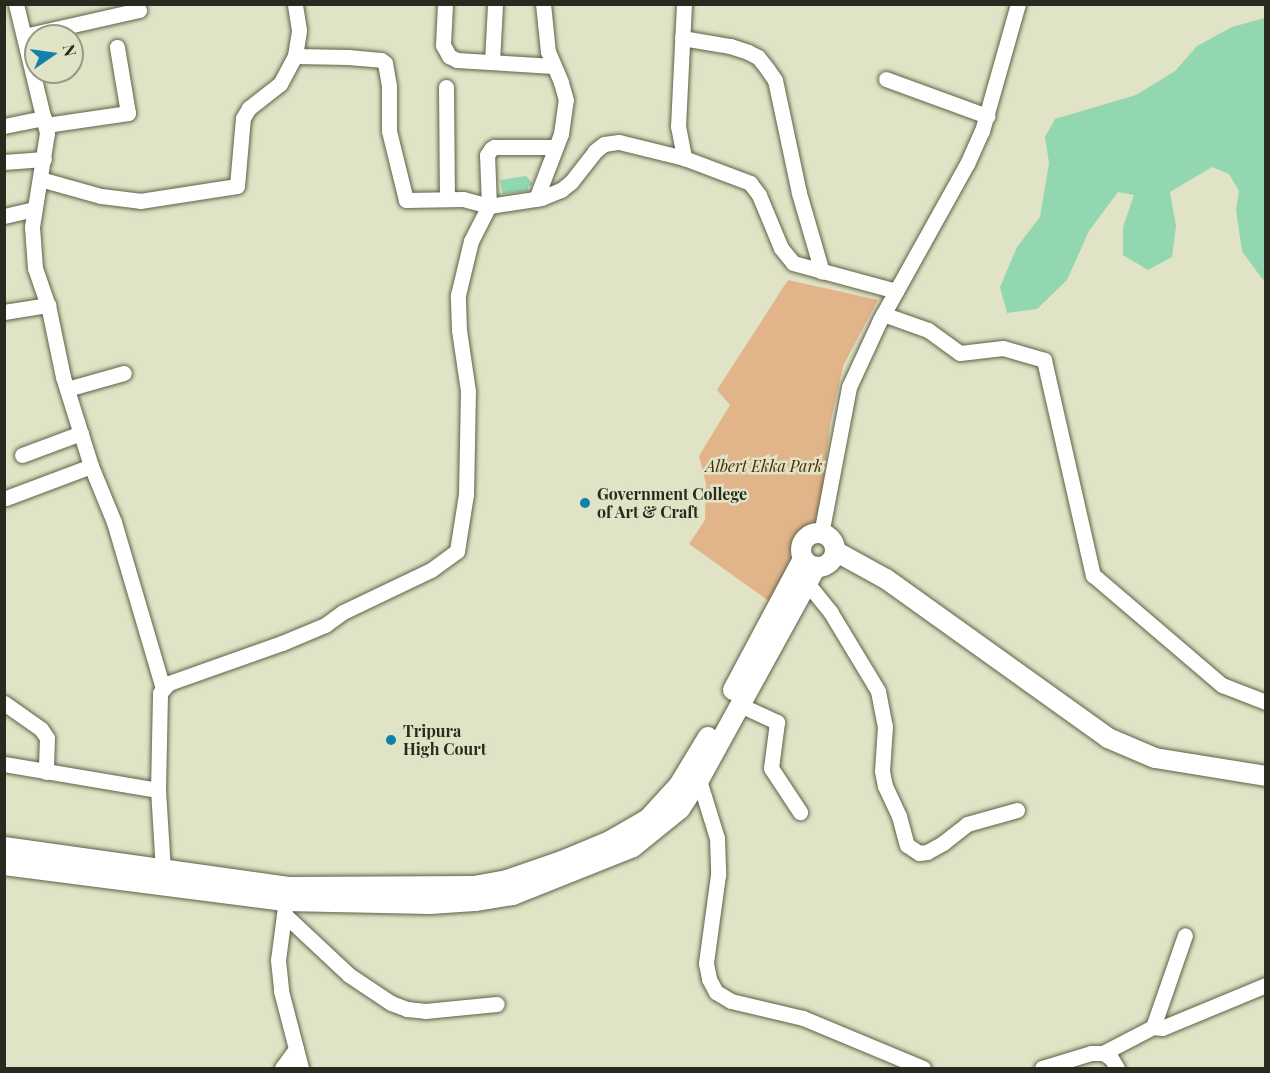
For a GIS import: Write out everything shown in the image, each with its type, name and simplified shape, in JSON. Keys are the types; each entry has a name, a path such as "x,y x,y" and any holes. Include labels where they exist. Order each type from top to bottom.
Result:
{"main road":[{"path":"4,864 169,888 285,908 475,902 513,896 633,847 680,809 741,705 809,570 801,548 806,538 821,534 832,542 835,551 886,579 1108,738 1155,758 1266,776"},
{"path":"4,847 290,887 463,886 507,880 562,861 610,841 648,819 679,785 809,570 826,565 835,551"}],"street":[{"path":"16,4 24,36"},
{"path":"40,179 101,196 140,201 237,186 243,118 249,108 280,84 295,56 299,30 296,4"},
{"path":"445,4 445,52 457,60 553,66"},
{"path":"492,62 495,4"},
{"path":"536,199 561,134 566,100 548,52 543,4"},
{"path":"684,4 678,126 684,158"},
{"path":"821,534 849,387 883,314 968,164 987,116 1018,4"},
{"path":"77,24 139,10"},
{"path":"682,38 730,46 748,52 758,57 775,80 799,193 822,272"},
{"path":"4,126 128,113 117,47"},
{"path":"295,56 348,57 381,60 386,63 389,86 389,131 404,195 410,201 463,199 489,206 536,199 561,190 571,182 595,151 604,144 619,142 684,158 750,183 759,195 781,248 794,263 896,291"},
{"path":"886,79 987,116"},
{"path":"36,84 45,122 44,159 32,227 35,268 48,305 67,389 92,466 114,522 163,689"},
{"path":"446,87 447,199"},
{"path":"163,871 158,790 160,693 169,682 325,626 343,612 431,570 457,551 466,494 468,391 459,330 458,295 471,241 489,206 487,155 495,147 555,147"},
{"path":"4,162 44,159"},
{"path":"4,216 34,209"},
{"path":"4,312 48,305"},
{"path":"883,314 928,330 960,353 1002,348 1044,360 1093,575 1222,686 1266,702"},
{"path":"67,389 124,373"},
{"path":"22,455 81,433"},
{"path":"6,498 92,466"},
{"path":"809,570 831,613 878,691 885,726 882,771 885,786 899,816 907,844 919,853 927,852 943,843 967,824 1017,810"},
{"path":"4,703 41,729 47,738 46,772"},
{"path":"741,705 777,722 771,768 800,813"},
{"path":"4,764 158,790"},
{"path":"699,780 717,838 718,875 706,963 709,979 716,992 731,1001 803,1018 923,1068"},
{"path":"285,908 349,975 391,1003 407,1009 425,1011 497,1004"},
{"path":"285,908 278,960 281,991 301,1068"},
{"path":"1153,1027 1185,935"},
{"path":"1042,1068 1091,1053 1102,1053 1153,1027 1162,1028 1266,985"},
{"path":"282,1068 296,1049"},
{"path":"1102,1053 1111,1058 1117,1068"}],"green space":[{"name":"Albert Ekka Park","path":"788,280 878,300 843,366 830,425 820,517 811,549 795,579 776,606 689,544 705,520 706,484 699,456 730,405 717,390"}],"shaded area":[{"path":"1265,18 1266,276 1263,280 1242,251 1236,210 1239,191 1229,174 1212,167 1170,192 1176,226 1172,257 1148,270 1123,255 1123,227 1134,195 1118,192 1089,231 1067,280 1037,309 1007,313 1000,287 1017,247 1040,217 1049,163 1045,137 1055,119 1136,95 1175,71 1197,46 1232,27"},
{"path":"526,176 533,184 528,187 528,191 503,194 500,180"}],"place":[{"name":"Government College of Art & Craft","path":"585,503"},
{"name":"Tripura High Court","path":"391,740"}]}
